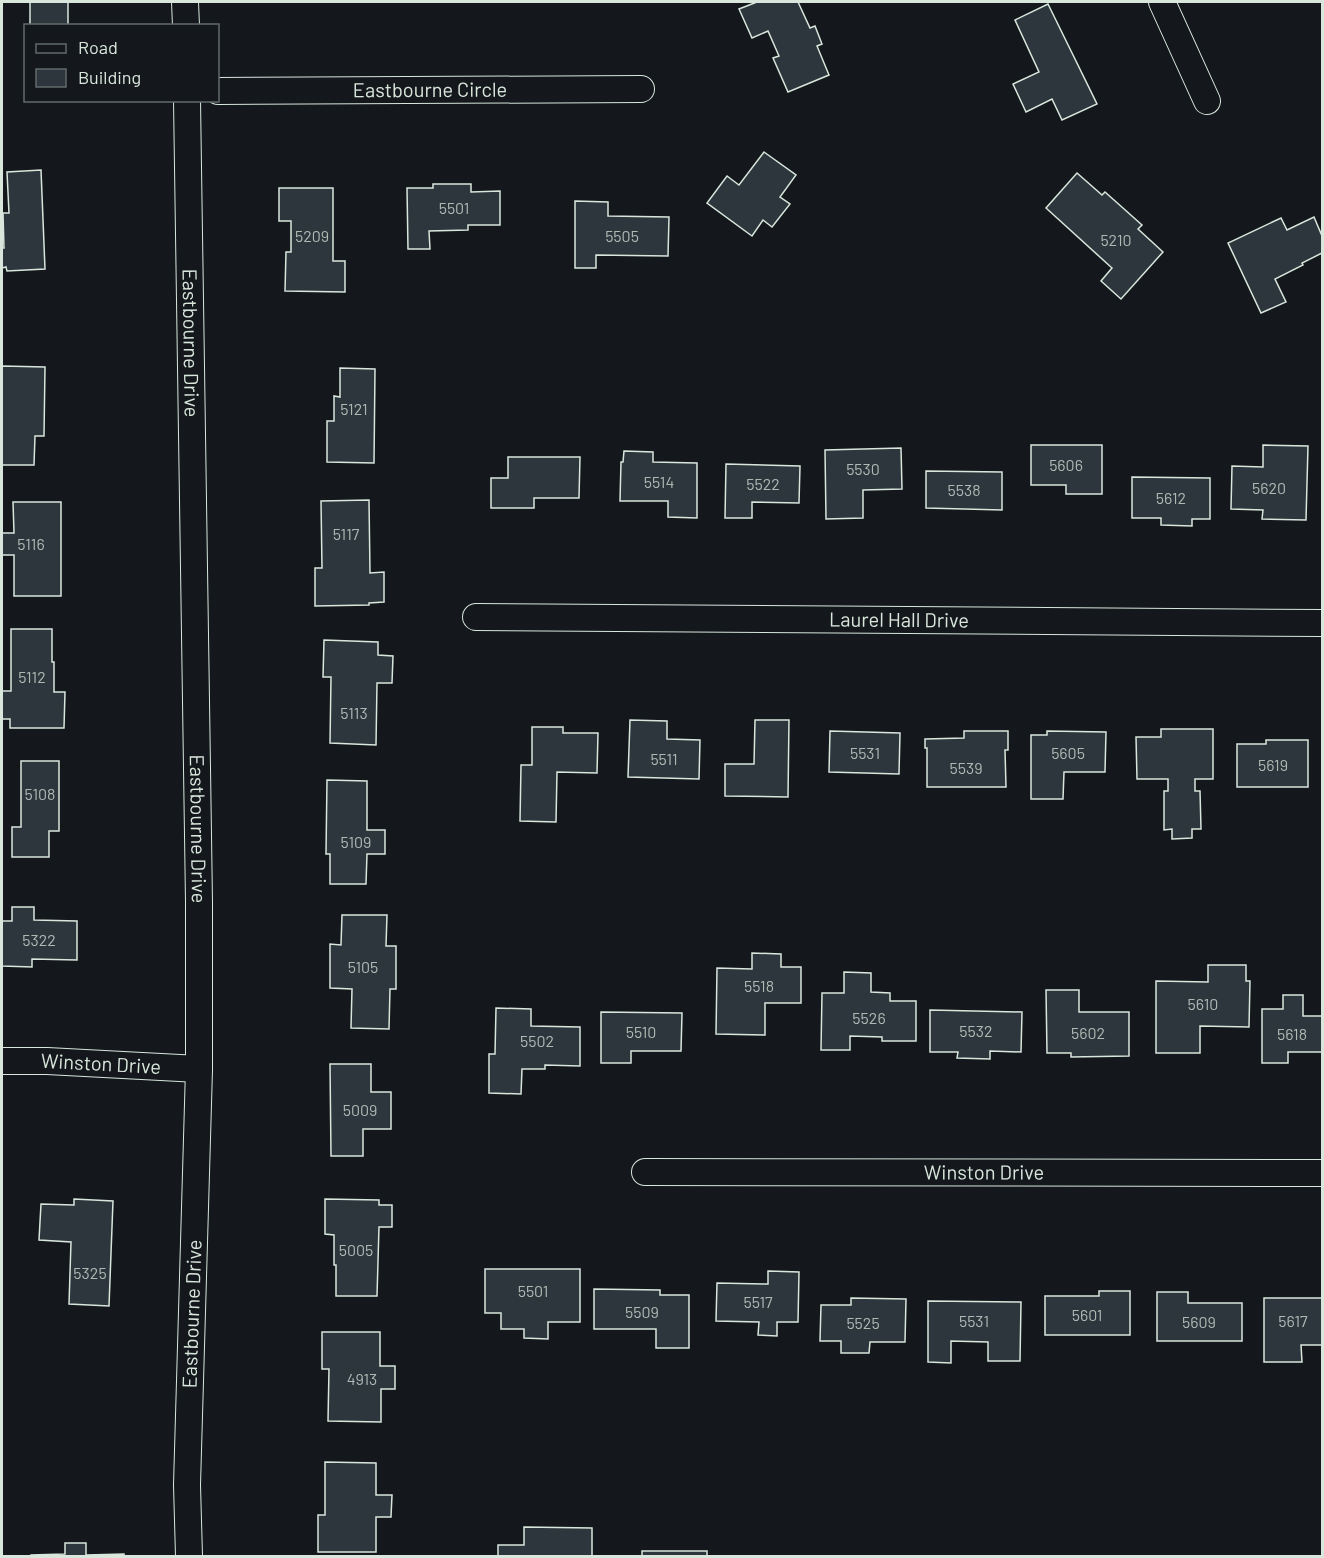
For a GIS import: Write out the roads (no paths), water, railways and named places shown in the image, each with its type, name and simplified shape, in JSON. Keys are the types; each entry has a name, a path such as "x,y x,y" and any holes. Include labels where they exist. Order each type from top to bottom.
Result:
{"street":[{"path":"185,2 186,24"},
{"path":"1162,2 1207,101"},
{"name":"Eastbourne Circle","path":"219,90 641,89"},
{"name":"Eastbourne Drive","path":"187,102 199,890 199,1070 188,1485 189,1557"},
{"name":"Laurel Hall Drive","path":"476,617 1323,623"},
{"name":"Winston Drive","path":"2,1060 199,1070"},
{"name":"Winston Drive","path":"645,1172 1323,1173"}]}
